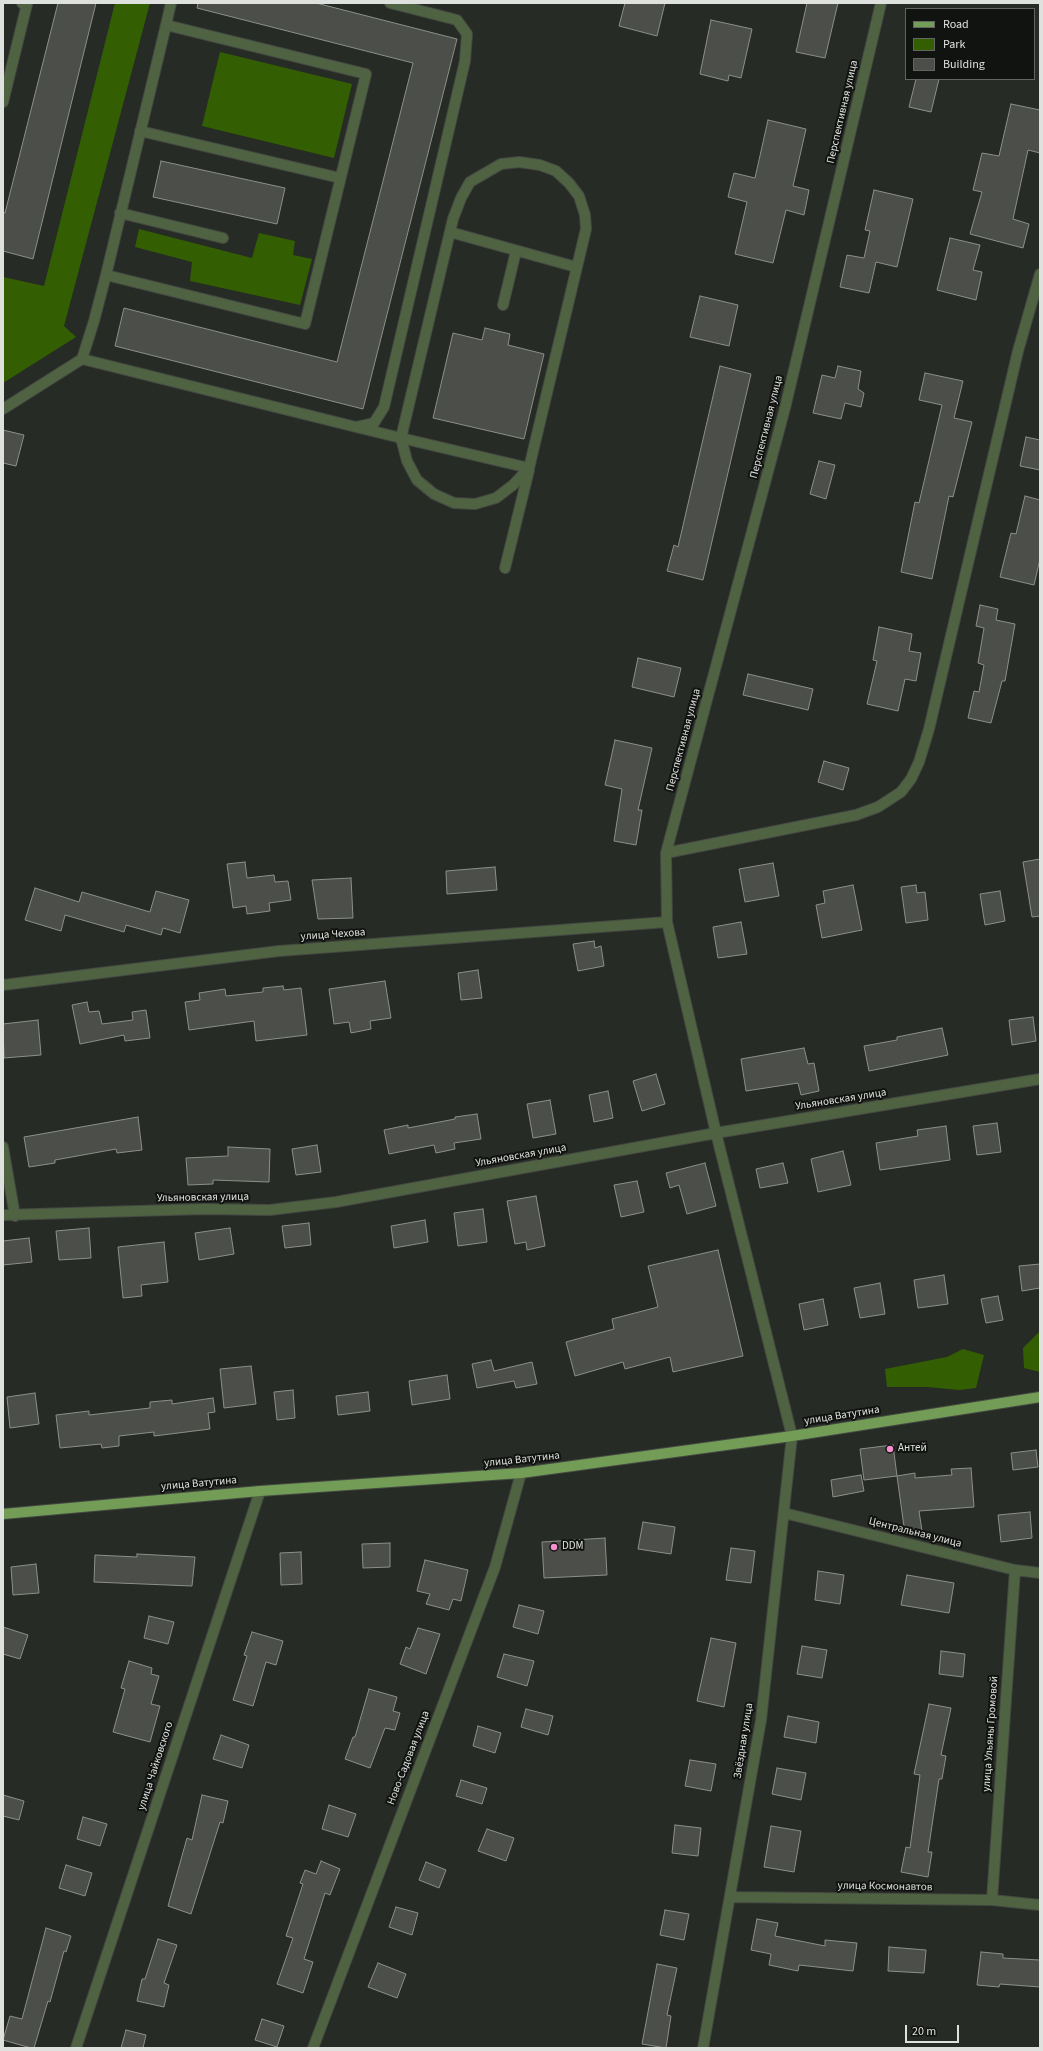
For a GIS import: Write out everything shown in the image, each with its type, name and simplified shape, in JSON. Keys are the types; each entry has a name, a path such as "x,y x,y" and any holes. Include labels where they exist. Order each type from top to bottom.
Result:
{"main road":[{"name":"улица Ватутина","path":"3,1514 260,1491 521,1473 792,1436 1040,1397"}],"street":[{"path":"3,102 27,4 22,3"},
{"path":"3,409 82,358 106,275 171,3"},
{"path":"356,427 374,423 384,407 465,61 467,41 467,34 457,20 390,3"},
{"name":"Перспективная улица","path":"792,1436 716,1133 667,922 666,853 785,408 881,3"},
{"path":"106,275 305,324 366,74 166,25"},
{"path":"140,131 340,178"},
{"path":"505,568 529,468 576,267 586,229 585,215 579,196 569,183 556,171 540,165 519,162 501,164 470,182 461,198 450,232 401,438 407,461 417,480 434,494 454,503 475,504 496,498 513,485 529,468"},
{"path":"120,213 223,238"},
{"path":"450,232 576,267"},
{"path":"503,305 516,251"},
{"path":"666,853 856,815 878,806 901,792 911,779 919,762 928,729 1018,351 1040,274"},
{"path":"82,358 356,427 529,468"},
{"name":"улица Чехова","path":"3,985 279,951 667,922"},
{"name":"Ульяновская улица","path":"3,1215 15,1216 204,1209 270,1210 336,1202 716,1133 1040,1079"},
{"path":"3,1147 15,1216"},
{"name":"Звёздная улица","path":"703,2048 761,1720 792,1436"},
{"name":"Ново-Садовая улица","path":"312,2048 495,1567 521,1473"},
{"name":"улица Чайковского","path":"76,2048 260,1491"},
{"name":"Центральная улица","path":"784,1513 1015,1570 1040,1573"},
{"name":"улица Ульяны Громовой","path":"992,1900 1015,1570"},
{"name":"улица Космонавтов","path":"730,1897 992,1900 1040,1905"}],"green space":[{"path":"115,3 150,3 64,326 76,337 3,383 3,277 44,286"},
{"path":"220,52 352,84 334,158 202,126"},
{"path":"139,229 252,258 259,233 295,241 293,255 312,259 300,305 190,281 192,262 135,247"},
{"path":"1039,1332 1040,1372 1024,1368 1023,1348"},
{"path":"963,1349 984,1355 976,1388 959,1390 928,1387 887,1387 885,1369 947,1357"}],"building":[{"path":"58,3 96,3 33,259 3,251 3,212 5,213"},
{"path":"198,3 316,3 457,39 363,409 115,346 124,308 337,362 413,63 197,8"},
{"path":"625,3 665,3 657,36 619,26"},
{"path":"807,3 838,3 825,58 796,52"},
{"path":"711,20 752,29 741,78 729,75 728,81 700,74"},
{"path":"916,80 939,80 931,112 909,107"},
{"path":"1011,104 1040,110 1040,153 1028,150 1013,219 1029,224 1023,248 970,234 982,192 973,190 982,153 999,156"},
{"path":"768,120 806,129 793,186 809,190 804,215 786,210 773,263 735,254 747,202 728,197 734,173 755,178"},
{"path":"161,161 285,188 277,224 153,197"},
{"path":"874,190 913,199 897,267 876,262 869,293 840,287 847,255 864,258 870,231 865,230"},
{"path":"950,238 980,245 973,270 982,272 976,300 937,290"},
{"path":"700,296 738,305 729,346 690,337"},
{"path":"485,328 510,334 508,345 544,354 524,439 433,418 453,333 482,340"},
{"path":"720,366 751,374 703,580 667,571 674,545 678,547"},
{"path":"838,366 861,371 858,389 864,393 861,407 845,403 841,419 813,413 822,375 835,378"},
{"path":"925,373 963,381 954,418 972,422 953,497 949,496 932,579 901,572 915,502 919,503 942,405 919,400"},
{"path":"3,430 24,435 16,466 3,463"},
{"path":"1026,437 1040,440 1040,470 1020,466"},
{"path":"819,461 835,465 826,499 810,494"},
{"path":"1025,496 1040,500 1040,559 1034,585 1000,577 1011,533 1016,534"},
{"path":"980,605 998,609 996,620 1015,624 1005,681 1002,681 991,723 968,718 974,691 979,692 984,665 978,663 984,628 976,626"},
{"path":"879,627 912,634 909,651 921,653 916,681 905,679 898,711 867,704 877,661 873,660"},
{"path":"638,658 681,668 674,697 632,687"},
{"path":"748,674 813,689 808,710 743,695"},
{"path":"615,740 652,748 638,810 642,810 636,845 614,841 622,789 605,785"},
{"path":"824,761 849,768 843,790 818,782"},
{"path":"1040,859 1040,916 1032,917 1023,862"},
{"path":"245,862 247,878 274,875 275,882 288,881 291,900 269,903 270,911 247,914 246,906 233,908 227,864"},
{"path":"773,863 779,896 745,902 739,869"},
{"path":"495,867 497,890 447,894 446,871"},
{"path":"351,878 353,918 318,919 312,880"},
{"path":"853,885 862,930 822,938 816,905 825,903 823,891"},
{"path":"916,885 917,893 925,892 928,920 906,923 901,887"},
{"path":"35,888 79,902 82,892 150,912 156,891 189,900 180,933 163,928 161,935 126,925 124,932 65,915 61,931 25,920"},
{"path":"1000,891 1005,921 985,925 980,894"},
{"path":"741,922 747,954 718,958 713,927"},
{"path":"594,941 595,948 601,946 604,966 578,971 573,944"},
{"path":"478,970 482,998 461,1000 458,973"},
{"path":"385,981 391,1018 370,1021 371,1029 351,1033 349,1022 334,1024 329,989"},
{"path":"283,986 284,990 301,988 307,1035 256,1041 254,1021 189,1030 185,1002 200,1000 199,993 225,989 226,996 263,992 263,988"},
{"path":"87,1002 89,1012 99,1011 102,1024 133,1020 132,1012 146,1010 150,1038 125,1041 124,1035 80,1044 72,1005"},
{"path":"1033,1017 1036,1041 1012,1045 1009,1020"},
{"path":"38,1020 41,1055 4,1058 3,1024"},
{"path":"942,1028 948,1055 869,1071 864,1046 897,1040 897,1037"},
{"path":"804,1048 808,1064 814,1063 819,1091 801,1095 798,1083 746,1091 741,1059"},
{"path":"656,1074 665,1104 642,1111 633,1081"},
{"path":"608,1091 613,1118 594,1122 589,1095"},
{"path":"550,1100 556,1134 533,1138 527,1104"},
{"path":"477,1114 481,1139 454,1143 455,1149 436,1153 434,1145 389,1154 384,1130 408,1125 408,1128 455,1119 455,1117"},
{"path":"138,1117 142,1150 117,1153 116,1149 55,1160 55,1163 29,1167 24,1137"},
{"path":"997,1123 1001,1152 977,1155 973,1126"},
{"path":"946,1126 950,1160 880,1170 876,1143 918,1136 917,1130"},
{"path":"317,1145 321,1172 296,1175 292,1149"},
{"path":"228,1147 270,1149 269,1182 213,1180 213,1184 188,1185 186,1158 228,1156"},
{"path":"843,1151 851,1185 818,1192 811,1159"},
{"path":"705,1163 716,1206 687,1214 679,1185 670,1188 666,1173"},
{"path":"783,1163 788,1183 760,1188 756,1169"},
{"path":"637,1181 644,1212 621,1217 614,1185"},
{"path":"536,1196 545,1246 527,1250 526,1242 515,1244 507,1201"},
{"path":"483,1209 487,1242 458,1246 454,1213"},
{"path":"425,1220 428,1242 394,1248 391,1226"},
{"path":"309,1223 311,1245 285,1248 282,1226"},
{"path":"89,1228 91,1258 59,1260 56,1231"},
{"path":"230,1228 234,1254 199,1260 195,1233"},
{"path":"29,1238 32,1262 3,1265 3,1241"},
{"path":"164,1242 168,1282 141,1285 142,1296 123,1298 118,1247"},
{"path":"718,1250 743,1356 673,1372 670,1357 625,1369 623,1362 575,1376 566,1342 614,1329 612,1319 658,1307 648,1266"},
{"path":"1040,1264 1040,1288 1022,1291 1019,1266"},
{"path":"944,1275 948,1304 918,1308 914,1280"},
{"path":"880,1283 885,1314 860,1318 854,1288"},
{"path":"998,1296 1003,1320 986,1323 981,1299"},
{"path":"823,1299 828,1325 804,1330 799,1304"},
{"path":"491,1360 494,1371 532,1362 537,1384 516,1388 514,1381 477,1388 472,1364"},
{"path":"251,1366 256,1404 224,1408 220,1369"},
{"path":"447,1375 450,1399 412,1405 409,1381"},
{"path":"293,1390 295,1418 277,1420 274,1392"},
{"path":"368,1392 370,1411 338,1415 336,1396"},
{"path":"35,1393 39,1424 10,1428 7,1397"},
{"path":"213,1398 215,1412 208,1413 210,1429 154,1436 154,1432 119,1436 119,1446 102,1448 101,1444 60,1448 56,1415 89,1411 89,1415 150,1408 150,1402 172,1400 172,1404"},
{"path":"893,1445 897,1476 864,1480 860,1449"},
{"path":"1036,1450 1038,1467 1013,1470 1011,1453"},
{"path":"971,1468 974,1507 919,1511 922,1531 905,1534 897,1476 915,1473 915,1478 952,1475 951,1469"},
{"path":"861,1475 864,1491 833,1497 831,1480"},
{"path":"1030,1512 1032,1538 1001,1542 998,1515"},
{"path":"643,1522 675,1527 671,1554 638,1549"},
{"path":"605,1538 607,1575 544,1578 542,1542"},
{"path":"390,1543 390,1567 363,1568 362,1544"},
{"path":"731,1548 755,1551 751,1583 726,1580"},
{"path":"301,1552 302,1584 281,1585 280,1553"},
{"path":"137,1554 195,1557 192,1586 94,1582 95,1555 137,1557"},
{"path":"425,1560 468,1570 461,1601 453,1599 449,1610 426,1604 430,1594 417,1591"},
{"path":"36,1564 39,1593 13,1595 11,1567"},
{"path":"818,1571 844,1575 840,1604 815,1600"},
{"path":"907,1575 954,1583 949,1613 901,1605"},
{"path":"519,1605 544,1611 538,1634 513,1627"},
{"path":"149,1616 174,1622 168,1644 144,1638"},
{"path":"3,1627 28,1635 20,1659 3,1654"},
{"path":"418,1628 440,1634 426,1674 400,1664 406,1647 410,1649"},
{"path":"252,1632 283,1641 276,1665 266,1662 253,1706 233,1700 247,1656 244,1655"},
{"path":"711,1638 736,1643 724,1707 697,1701"},
{"path":"802,1646 827,1650 822,1678 797,1674"},
{"path":"941,1651 965,1654 963,1677 939,1674"},
{"path":"504,1654 534,1661 527,1686 497,1677"},
{"path":"129,1661 152,1668 151,1674 159,1676 151,1704 160,1706 150,1742 113,1732 125,1689 121,1688"},
{"path":"369,1689 397,1697 393,1711 400,1713 395,1730 385,1728 370,1768 345,1759 353,1737 355,1737"},
{"path":"929,1704 951,1708 941,1755 946,1756 942,1779 939,1779 928,1852 932,1852 928,1877 901,1872 906,1847 910,1848 920,1775 914,1774"},
{"path":"526,1709 553,1716 548,1735 521,1727"},
{"path":"788,1716 819,1722 816,1743 784,1737"},
{"path":"478,1726 501,1733 495,1753 473,1746"},
{"path":"221,1735 249,1745 242,1768 213,1759"},
{"path":"690,1760 716,1764 711,1791 685,1786"},
{"path":"777,1768 806,1773 801,1800 772,1794"},
{"path":"461,1780 487,1788 482,1804 456,1796"},
{"path":"3,1795 24,1801 19,1820 3,1816"},
{"path":"202,1795 228,1801 223,1823 220,1822 191,1914 168,1906 187,1838 192,1840"},
{"path":"329,1805 356,1814 348,1837 322,1829"},
{"path":"83,1817 107,1824 100,1846 77,1839"},
{"path":"675,1825 701,1828 698,1856 672,1853"},
{"path":"771,1826 801,1831 794,1872 764,1867"},
{"path":"487,1829 514,1838 506,1861 478,1851"},
{"path":"321,1861 340,1869 330,1895 325,1893 304,1959 313,1962 303,1993 277,1984 293,1938 286,1936 303,1884 300,1883 305,1870 316,1874"},
{"path":"426,1862 446,1870 439,1888 419,1880"},
{"path":"66,1865 92,1873 85,1896 59,1888"},
{"path":"396,1907 418,1913 412,1935 389,1927"},
{"path":"665,1910 689,1914 684,1940 660,1935"},
{"path":"757,1919 778,1923 775,1936 825,1946 825,1940 857,1943 853,1971 799,1965 798,1971 769,1965 771,1954 751,1950"},
{"path":"46,1928 71,1936 66,1952 64,1951 50,2002 48,2001 34,2048 31,2048 3,2040 10,2016 22,2019"},
{"path":"158,1939 177,1945 164,1983 169,1985 164,2007 137,2001 142,1979 145,1979"},
{"path":"889,1947 926,1950 924,1973 888,1971"},
{"path":"981,1952 1003,1954 1003,1958 1040,1960 1040,1987 1000,1984 999,1987 977,1985"},
{"path":"378,1963 406,1974 397,1998 368,1987"},
{"path":"657,1964 677,1968 667,2015 671,2016 666,2048 642,2044"},
{"path":"262,2019 284,2026 277,2047 255,2040"},
{"path":"126,2030 146,2035 143,2048 121,2048"}],"place":[{"name":"Антей","path":"890,1449"},
{"name":"DDM","path":"554,1547"}]}
